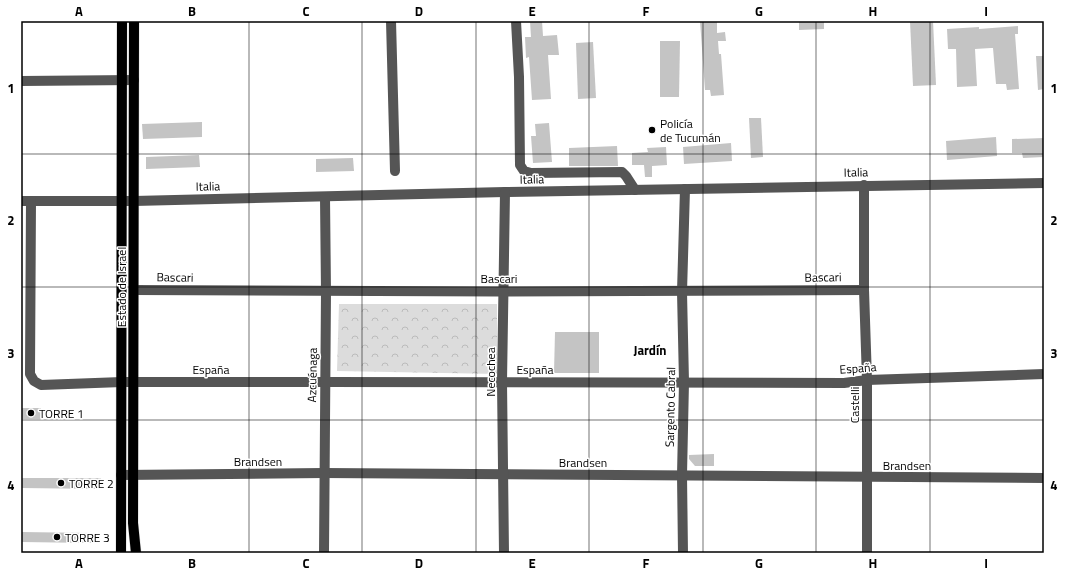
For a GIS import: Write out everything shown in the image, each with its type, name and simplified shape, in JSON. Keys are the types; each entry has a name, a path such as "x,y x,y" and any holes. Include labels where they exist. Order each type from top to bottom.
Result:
{"main road":[{"name":"Estado de Israel","path":"121,551 123,200 122,21"},
{"name":"Estado de Israel","path":"134,21 133,523 136,553"},
{"path":"133,523 137,539 143,553"}],"street":[{"path":"391,21 395,171"},
{"path":"516,21 519,77 520,165 524,171 530,173 622,172 635,190"},
{"path":"21,81 134,80"},
{"name":"Italia","path":"26,201 325,197 864,185 1044,183"},
{"name":"Castelli","path":"864,185 864,290 867,380 867,553"},
{"name":"Sargento Cabral","path":"683,553 682,475 684,382 682,292 685,189"},
{"name":"Necochea","path":"504,553 502,382 505,192"},
{"name":"Azcuénaga","path":"324,553 326,292 325,197"},
{"name":"España","path":"26,201 30,374 34,380 41,385 122,382 844,383 867,380 1044,374"},
{"name":"Bascari","path":"134,290 326,292 682,292 864,290"},
{"name":"Brandsen","path":"121,475 324,473 682,475 866,478 1044,478"}],"green space":[{"path":"339,304 497,304 497,374 337,371"}],"building":[{"path":"530,21 542,21 543,36 557,35 559,55 548,55 551,99 532,100 529,57 526,58 525,37 531,37"},
{"path":"700,21 717,21 717,33 725,32 726,41 718,41 719,54 721,54 724,95 711,96 710,90 705,90"},
{"path":"799,21 824,21 824,29 799,30"},
{"path":"910,21 933,21 936,85 913,86"},
{"path":"1018,26 1018,34 1015,34 1019,89 1007,90 1006,84 996,84 993,48 975,49 977,86 957,87 956,49 948,49 947,29 979,27 979,29"},
{"path":"660,41 680,41 679,97 660,97"},
{"path":"593,42 596,98 578,99 576,43"},
{"path":"1036,56 1044,56 1044,89 1038,90"},
{"path":"749,118 761,118 763,157 751,158"},
{"path":"202,122 202,137 143,139 142,124"},
{"path":"549,123 552,162 533,163 531,136 536,136 535,124"},
{"path":"996,137 997,156 947,160 946,141"},
{"path":"1044,138 1044,157 1023,158 1022,153 1012,153 1012,139"},
{"path":"731,143 732,161 684,164 683,147"},
{"path":"617,146 618,166 569,166 569,148"},
{"path":"666,147 667,165 652,166 652,177 645,177 644,165 632,165 632,153 648,152 647,148"},
{"path":"199,155 200,167 146,169 146,157"},
{"path":"353,158 354,171 316,172 316,159"},
{"path":"555,332 599,332 599,373 554,373"},
{"name":"TORRE 1","path":"21,408 41,408 41,419 21,419"},
{"path":"714,454 714,466 695,466 689,459 689,455"},
{"name":"TORRE 2","path":"21,478 101,478 102,489 21,488"},
{"name":"TORRE 3","path":"21,532 92,533 92,543 21,542"}],"place":[{"name":"Policía de Tucumán","path":"652,130"},
{"name":"TORRE 1","path":"31,413"},
{"name":"TORRE 2","path":"61,483"},
{"name":"TORRE 3","path":"57,537"}],"district":[{"name":"Jardín","path":"650,350"}]}
